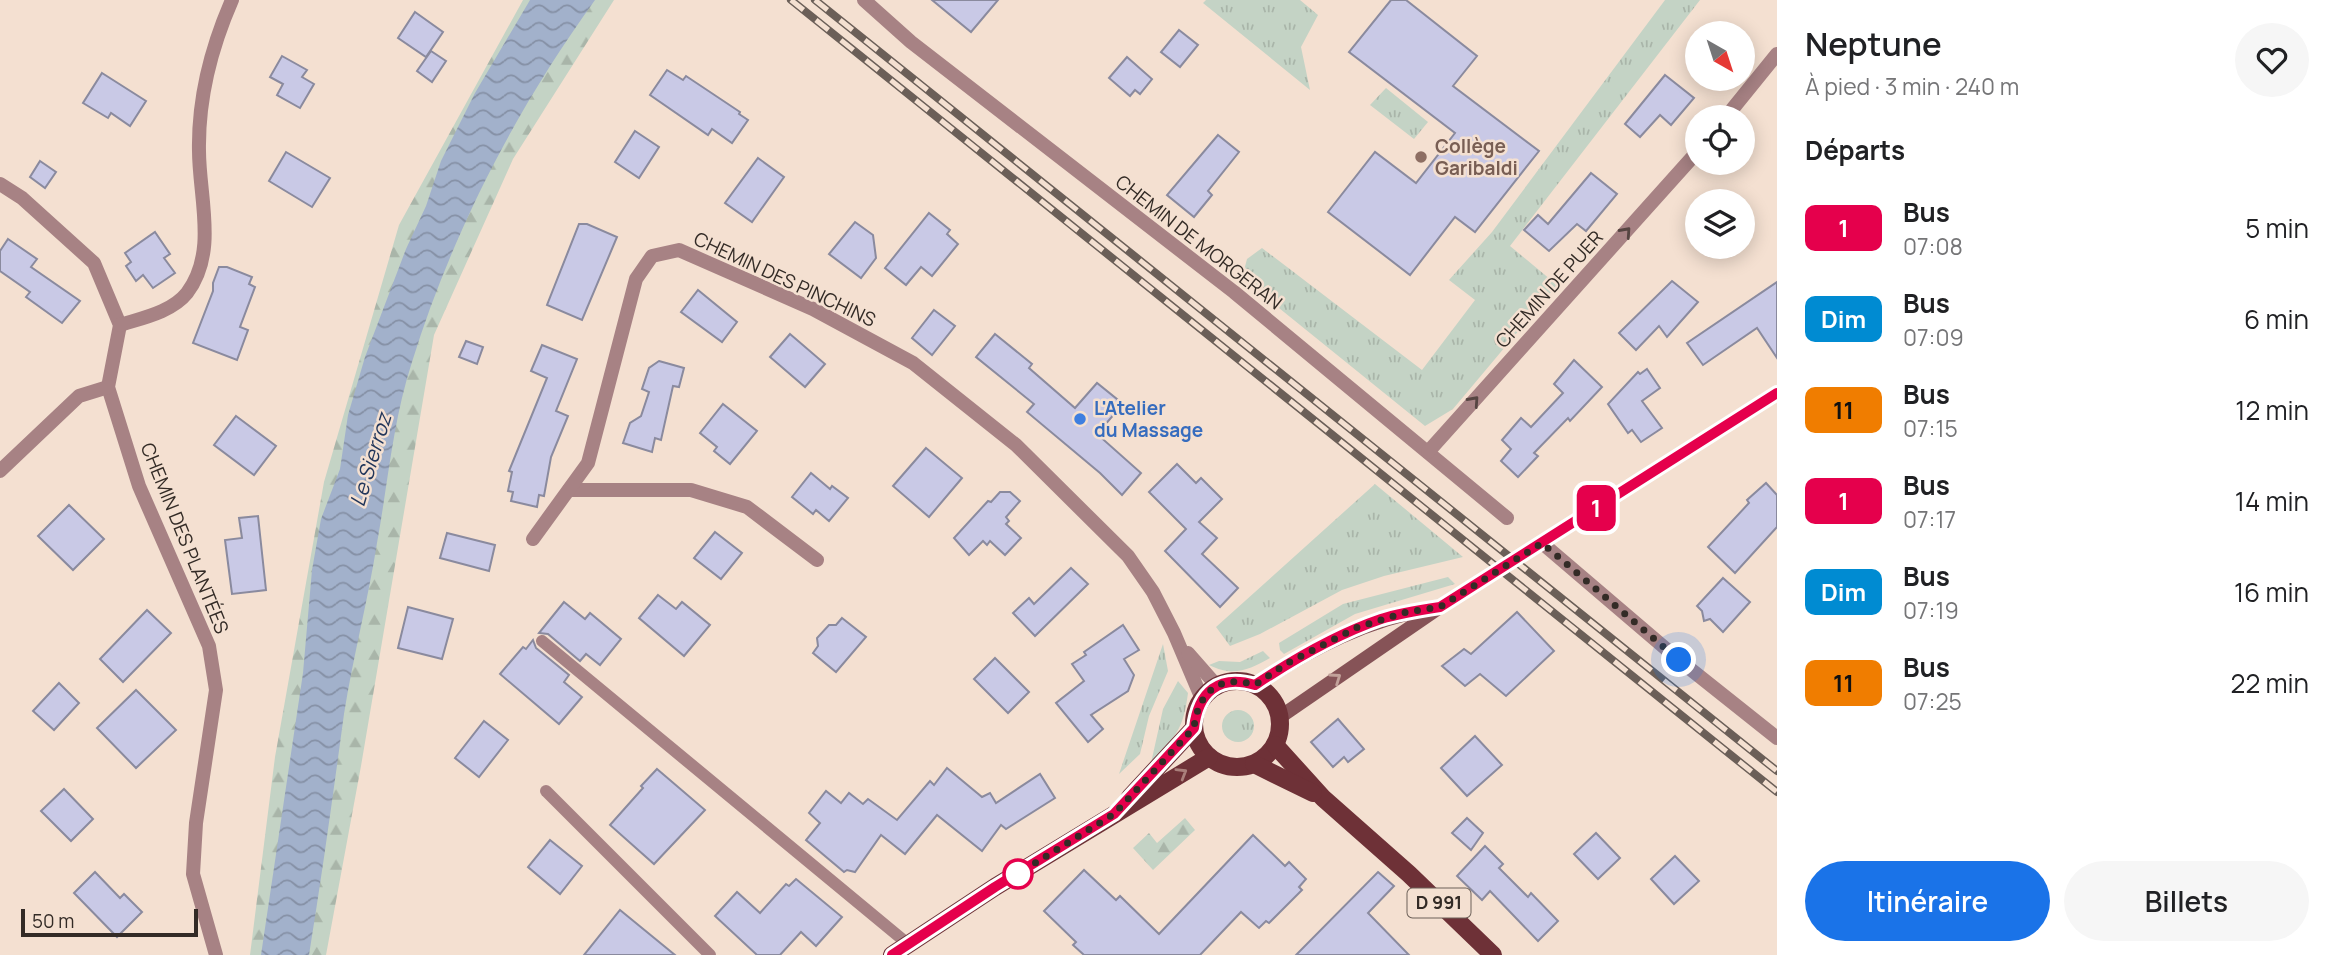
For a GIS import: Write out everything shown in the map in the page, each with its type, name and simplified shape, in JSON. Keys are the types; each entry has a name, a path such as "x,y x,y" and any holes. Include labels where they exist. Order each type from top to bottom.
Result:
{"main road":[{"path":"1280,717 1440,607 1777,393"},
{"path":"1255,685 1286,664 1358,627 1407,612 1440,607"},
{"path":"1236,681 1255,685 1272,698 1280,717 1280,732 1275,745 1266,756 1254,764 1242,767 1230,766 1209,757 1194,728 1202,699 1217,686 1236,681"},
{"path":"1114,814 1194,728"},
{"name":"D 991","path":"1275,745 1323,798 1409,874 1493,955"},
{"path":"892,955 995,887 1209,757"},
{"name":"D 991","path":"1254,764 1323,798"}],"street":[{"path":"0,184 22,198 94,263 120,325 172,305 187,292 201,263 205,233 199,150 204,88 216,37 232,0"},
{"name":"CHEMIN DE MORGERAN","path":"864,0 911,42 1234,292 1507,518"},
{"path":"1736,105 1777,54"},
{"name":"CHEMIN DE PUER","path":"1428,452 1685,165"},
{"name":"CHEMIN DES PINCHINS","path":"533,539 588,463 636,279 652,256 679,250 813,309 913,363 1016,445 1128,556 1153,592 1202,699"},
{"name":"CHEMIN DES PLANTÉES","path":"120,325 108,387 139,486 209,646 216,690 196,823 193,873 216,955"},
{"path":"0,471 79,396 108,387"},
{"path":"569,490 691,491 702,494 747,507 817,560"},
{"path":"1542,543 1679,660 1777,738"},
{"name":"CHEMIN DES PINCHINS","path":"1174,633 1217,686"}],"lane":[{"path":"542,640 908,944"},
{"path":"546,791 710,955"}],"green space":[{"path":"523,0 614,0 513,159 434,335 326,955 250,955 275,757 324,482 399,225"},
{"path":"1206,0 1300,0 1318,15 1301,47 1310,90 1203,3"},
{"path":"1665,0 1700,0 1510,246 1557,285 1453,409 1425,426 1242,278 1247,259 1262,248 1422,370 1475,300 1449,280 1492,232"},
{"path":"1386,88 1428,122 1414,139 1370,105"},
{"path":"1375,484 1463,557 1384,576 1342,590 1260,634 1230,646 1216,627"},
{"path":"1448,577 1455,584 1355,614 1284,654 1280,650 1279,643 1343,604"},
{"path":"1163,644 1168,671 1149,716 1140,754 1119,774"},
{"path":"1263,651 1270,658 1248,669 1226,671 1209,665 1219,661 1240,662"},
{"path":"1178,681 1188,693 1184,716 1172,739 1151,763 1163,709"},
{"path":"1238,710 1249,715 1254,726 1249,737 1238,742 1227,737 1222,726 1227,715"},
{"path":"1185,818 1195,830 1153,870 1133,848 1149,833 1157,843"}],"water":[{"name":"Le Sierroz","path":"530,0 595,0 513,128 467,220 428,314 405,384 395,429 373,564 344,714 309,955 261,955 303,673 312,570 321,519 340,469 348,415 365,357 406,249 426,206 441,161 475,93"}],"building":[{"path":"932,0 998,0 971,32"},
{"name":"Collège Garibaldi","path":"1391,0 1406,0 1477,56 1453,86 1539,151 1475,232 1455,217 1410,275 1328,212 1375,152 1416,183 1455,133 1349,52"},
{"path":"415,12 443,32 426,57 398,38"},
{"path":"1179,30 1198,45 1180,67 1161,52"},
{"path":"431,51 446,61 432,82 417,71"},
{"path":"282,56 307,70 302,77 314,84 300,108 277,95 283,84 270,77"},
{"path":"1127,57 1152,79 1140,94 1135,90 1130,96 1109,78"},
{"path":"667,70 683,80 686,76 748,120 732,143 712,129 708,135 650,95"},
{"path":"102,73 146,101 130,126 111,113 108,118 83,103"},
{"path":"1665,75 1694,98 1685,105 1671,125 1660,115 1640,137 1625,124"},
{"path":"635,131 659,147 639,178 615,162"},
{"path":"1218,135 1239,152 1208,191 1212,195 1194,217 1167,195"},
{"path":"286,152 330,178 312,207 269,181"},
{"path":"758,158 784,177 752,222 725,203"},
{"path":"40,161 56,172 45,188 30,177"},
{"path":"1591,173 1617,194 1586,231 1577,224 1549,251 1524,230 1538,215 1548,224"},
{"path":"929,213 950,230 947,234 958,244 932,276 921,267 906,285 885,268"},
{"path":"855,222 873,235 876,258 861,278 829,254"},
{"path":"579,224 587,224 617,237 582,320 547,305"},
{"path":"155,232 170,254 164,258 175,273 153,288 143,275 136,281 126,266 131,262 125,253"},
{"path":"8,239 37,259 31,267 80,301 62,323 26,297 30,292 0,271 0,251"},
{"path":"219,267 227,267 252,277 249,284 255,287 240,327 248,330 237,360 193,343"},
{"path":"1672,281 1698,302 1667,337 1659,326 1636,350 1619,333"},
{"path":"1777,282 1777,358 1757,328 1703,365 1687,343"},
{"path":"698,290 737,322 722,342 681,312"},
{"path":"934,310 955,326 932,355 912,338"},
{"path":"790,334 825,364 805,387 770,357"},
{"path":"995,334 1032,364 1029,368 1075,408 1097,383 1123,404 1097,434 1141,473 1122,495 1027,412 1034,404 976,357"},
{"path":"466,341 483,347 477,364 459,357"},
{"path":"542,345 577,359 556,411 568,416 551,457 544,496 539,495 537,507 511,501 513,492 508,491 512,472 509,471 547,378 531,371"},
{"path":"1574,360 1602,387 1570,421 1568,418 1534,453 1538,456 1518,477 1501,461 1511,449 1502,440 1521,418 1531,427 1563,393 1554,384"},
{"path":"659,361 684,368 679,387 673,386 661,440 655,438 652,452 623,443 630,423 641,416 649,392 642,389 649,368"},
{"path":"1647,369 1660,388 1642,401 1662,428 1641,442 1632,430 1628,433 1608,404 1638,372 1640,374"},
{"path":"723,404 757,431 730,464 714,451 717,447 700,433"},
{"path":"236,416 276,446 254,475 214,445"},
{"path":"926,448 962,478 929,517 893,486"},
{"path":"1177,464 1196,483 1201,478 1222,499 1199,522 1217,538 1202,554 1238,588 1220,607 1165,551 1186,529 1149,492"},
{"path":"811,473 830,489 832,486 848,498 829,521 816,510 813,514 792,497"},
{"path":"1766,483 1777,495 1777,527 1735,573 1708,547 1749,503 1747,500"},
{"path":"1000,492 1010,492 1020,501 1006,517 1009,521 1006,524 1021,538 1005,555 990,541 987,545 983,541 969,555 954,538 988,501 991,502"},
{"path":"69,505 104,539 73,570 38,536"},
{"path":"258,516 266,590 232,594 225,540 242,538 239,518"},
{"path":"715,532 742,553 721,579 694,558"},
{"path":"447,533 495,545 489,571 440,558"},
{"path":"1071,568 1088,584 1035,636 1013,613 1029,598 1034,604"},
{"path":"1723,578 1750,602 1723,632 1710,619 1704,621 1702,611 1697,606"},
{"path":"658,595 676,609 682,602 710,625 684,656 639,618"},
{"path":"564,602 585,619 590,613 621,639 600,665 586,654 580,661 548,634 539,633"},
{"path":"408,607 453,619 442,659 398,648"},
{"path":"147,610 171,633 123,682 100,659"},
{"path":"1517,612 1554,651 1506,696 1480,674 1465,686 1442,666 1464,649 1471,654"},
{"path":"842,618 866,637 836,672 813,653 818,646 817,638 829,625 836,625"},
{"path":"1123,625 1139,650 1124,659 1134,675 1128,691 1091,715 1103,729 1088,742 1056,703 1084,681 1072,664 1086,655 1084,652"},
{"path":"533,640 536,648 569,675 564,682 582,697 559,724 500,674 523,647 526,649"},
{"path":"995,658 1029,692 1008,713 974,679"},
{"path":"59,683 79,703 54,730 33,711"},
{"path":"136,690 176,730 136,768 97,728"},
{"path":"1338,719 1364,749 1348,762 1344,757 1333,767 1311,742"},
{"path":"484,721 508,740 479,777 455,758"},
{"path":"1475,736 1502,765 1467,796 1441,768"},
{"path":"947,768 982,797 990,793 996,803 1040,774 1055,798 1006,829 1001,825 982,851 937,815 905,854 881,835 855,872 844,872 806,840 820,823 809,813 826,791 841,803 849,793 863,804 868,799 897,820 930,781 934,785"},
{"path":"657,769 705,810 654,864 610,825"},
{"path":"64,789 93,819 71,841 41,811"},
{"path":"1467,818 1483,833 1471,850 1452,833"},
{"path":"1596,833 1620,858 1598,879 1574,854"},
{"path":"1253,835 1285,866 1289,862 1306,879 1299,887 1302,890 1269,923 1266,921 1259,928 1241,912 1200,955 1084,955 1073,945 1076,942 1044,911 1084,870 1116,900 1120,896 1159,934"},
{"path":"550,840 582,866 560,894 528,867"},
{"path":"1485,846 1503,864 1499,868 1528,897 1531,893 1558,921 1538,941 1490,891 1482,900 1457,876"},
{"path":"1675,856 1699,881 1674,904 1651,879"},
{"path":"95,872 120,898 124,894 142,912 117,937 74,893"},
{"path":"1378,872 1394,886 1368,913 1409,955 1296,955"},
{"path":"796,879 842,917 816,946 801,932 780,955 757,955 715,916 737,892 760,913 786,884 789,886"},
{"path":"620,910 675,955 584,955"}],"railway":[{"path":"791,0 1777,792"},
{"path":"815,0 1777,771"}],"bus line":[{"name":"1","path":"892,955 995,887 1114,814 1194,728 1202,699 1217,686 1236,681 1255,685 1286,664 1358,627 1407,612 1440,607 1777,393"}],"place":[{"name":"Collège Garibaldi","path":"1421,157"},
{"name":"L'Atelier du Massage","path":"1080,419"}],"route":[{"path":"1018,874 1016,875 1114,814 1194,728 1202,699 1217,686 1236,681 1255,685 1286,664 1358,627 1407,612 1440,607 1542,543 1679,660"}]}
